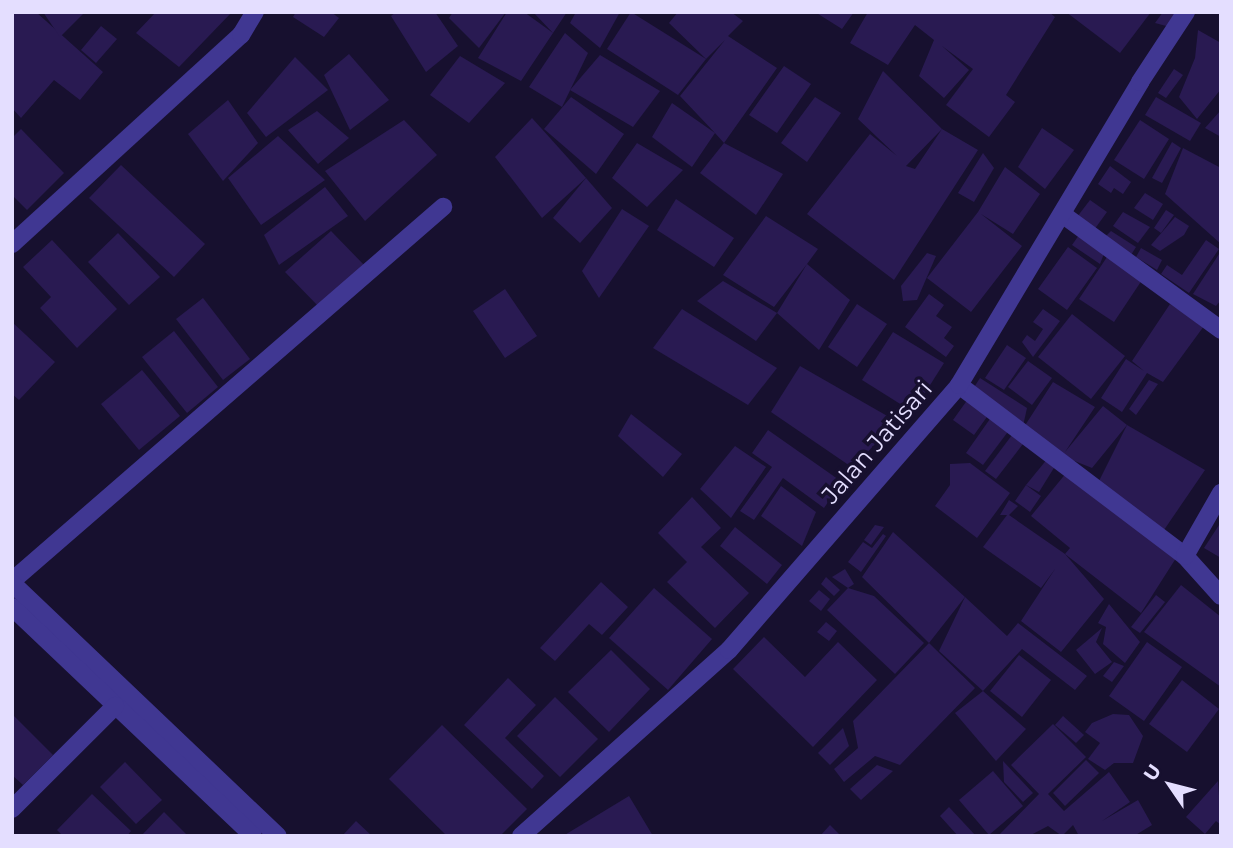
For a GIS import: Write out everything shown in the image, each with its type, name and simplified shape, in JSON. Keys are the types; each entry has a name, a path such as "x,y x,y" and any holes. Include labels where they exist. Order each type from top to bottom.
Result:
{"street":[{"path":"12,244 241,35 255,12"},
{"name":"Jalan Jatisari","path":"521,836 729,650 959,385 1186,12"},
{"path":"278,836 12,582 443,208"},
{"path":"1062,214 1221,330"},
{"path":"959,385 1185,556 1221,596"},
{"path":"1185,556 1221,493"},
{"path":"12,607 253,836"},
{"path":"12,809 115,706"}],"building":[{"path":"12,12 36,12 103,72 80,100 54,80 21,118 12,108"},
{"path":"43,12 85,12 60,37"},
{"path":"156,12 232,12 179,67 136,33"},
{"path":"296,12 331,12 339,18 324,37 293,17"},
{"path":"396,12 435,12 458,46 426,72 391,16"},
{"path":"453,12 506,12 479,48 449,18"},
{"path":"507,12 524,12 553,33 521,81 478,58"},
{"path":"533,12 567,12 553,33"},
{"path":"576,12 620,12 600,48 570,23"},
{"path":"631,12 706,59 678,95 607,49"},
{"path":"678,12 731,12 743,21 728,36 777,68 724,143 680,96 725,40 706,59 669,23"},
{"path":"815,12 854,12 842,29"},
{"path":"868,12 1049,12 1055,17 1006,95 1015,102 989,137 946,105 973,69 942,46 969,70 944,98 919,76 934,40 915,25 888,65 850,43"},
{"path":"1066,12 1151,12 1120,53"},
{"path":"1163,12 1179,12 1170,27 1155,23"},
{"path":"101,26 117,39 96,63 81,50"},
{"path":"1198,30 1221,43 1221,89 1197,119 1179,97 1195,58"},
{"path":"565,33 588,53 562,107 529,87"},
{"path":"349,54 389,100 350,130 324,75"},
{"path":"600,55 660,91 633,127 570,90"},
{"path":"460,56 505,83 469,123 430,95"},
{"path":"295,57 328,90 266,137 247,113"},
{"path":"784,66 811,84 777,133 749,115"},
{"path":"1174,69 1183,75 1166,98 1158,93"},
{"path":"883,71 942,129 978,150 894,280 807,214 870,134 897,156 858,119","holes":["942,129 915,169 906,166"]},
{"path":"571,97 624,134 596,174 544,129"},
{"path":"815,97 841,113 807,162 781,143"},
{"path":"1156,97 1201,123 1190,141 1145,115"},
{"path":"228,100 258,143 223,181 188,134"},
{"path":"672,103 715,133 692,167 652,137"},
{"path":"1221,110 1221,137 1205,128"},
{"path":"317,111 349,138 318,164 288,130"},
{"path":"532,118 586,178 542,218 495,157"},
{"path":"404,120 437,155 365,221 325,171"},
{"path":"1140,120 1169,139 1144,179 1114,160"},
{"path":"1042,128 1074,150 1045,189 1018,167"},
{"path":"21,129 64,173 27,210 12,195 12,138"},
{"path":"278,136 325,180 261,225 228,178"},
{"path":"1172,142 1181,148 1162,183 1152,178"},
{"path":"637,143 683,170 647,207 612,178"},
{"path":"724,143 783,174 756,215 700,173"},
{"path":"1183,148 1221,168 1221,244 1165,194"},
{"path":"983,153 994,168 974,202 958,193"},
{"path":"121,165 205,244 174,277 89,198"},
{"path":"1110,166 1131,182 1123,194 1114,188 1111,193 1098,184"},
{"path":"1005,167 1040,194 1013,234 981,214 1022,246 971,312 927,278 978,212"},
{"path":"586,178 612,208 580,243 553,218"},
{"path":"325,187 348,216 279,265 264,235"},
{"path":"1145,193 1163,204 1153,220 1134,208"},
{"path":"676,199 734,238 714,267 657,230"},
{"path":"1090,200 1107,212 1094,230 1077,217"},
{"path":"622,209 649,226 599,298 582,271"},
{"path":"1166,210 1174,215 1161,233 1154,228"},
{"path":"1123,212 1150,227 1138,243 1113,226"},
{"path":"766,216 818,249 774,307 723,275"},
{"path":"1175,217 1189,226 1184,235 1160,251 1151,245"},
{"path":"331,231 366,267 320,308 285,272"},
{"path":"1111,231 1136,247 1131,255 1104,238"},
{"path":"118,233 160,277 129,305 88,262"},
{"path":"1079,235 1105,251 1100,264 1072,245"},
{"path":"52,240 117,309 77,348 40,308 51,297 23,267"},
{"path":"1206,240 1219,249 1189,293 1161,274 1167,265 1182,275"},
{"path":"1068,247 1097,268 1067,310 1038,289"},
{"path":"1141,248 1162,260 1157,270 1136,257"},
{"path":"1221,251 1221,300 1216,306 1193,294"},
{"path":"927,253 936,256 917,300 903,301 901,286"},
{"path":"1107,257 1142,280 1114,322 1079,299"},
{"path":"807,264 850,300 819,350 777,313"},
{"path":"723,281 777,313 756,341 697,301"},
{"path":"505,289 537,336 505,358 473,311"},
{"path":"929,294 944,305 936,316 952,327 944,338 954,346 946,357 905,327"},
{"path":"203,298 250,359 223,380 176,319"},
{"path":"857,304 887,324 857,367 828,347"},
{"path":"1170,304 1204,326 1163,382 1147,373 1122,412 1101,398 1126,359 1144,371 1132,361"},
{"path":"682,309 777,368 748,405 653,348"},
{"path":"1043,309 1060,321 1033,357 1022,342 1027,335 1035,341 1043,329 1033,322"},
{"path":"1072,314 1125,356 1091,399 1038,357"},
{"path":"12,322 55,362 19,400 12,394"},
{"path":"174,331 218,387 187,413 142,357"},
{"path":"893,332 944,363 913,412 862,380"},
{"path":"1007,345 1026,358 1004,390 985,378"},
{"path":"1028,361 1052,378 1032,405 1008,387"},
{"path":"800,366 896,421 853,468 771,412"},
{"path":"142,370 180,416 139,450 101,404"},
{"path":"980,378 1027,408 1023,426 971,392"},
{"path":"1149,380 1158,384 1136,415 1129,409"},
{"path":"1053,382 1095,407 1065,452 1103,406 1127,425 1092,468 1062,456 1024,427"},
{"path":"968,399 989,414 974,435 953,420"},
{"path":"631,414 682,454 663,477 618,436"},
{"path":"992,416 1010,429 983,465 966,453"},
{"path":"1127,425 1205,470 1164,530 1097,485"},
{"path":"768,430 842,482 824,508 783,478 754,520 740,511 772,467 752,453"},
{"path":"1015,431 1026,440 996,479 985,471"},
{"path":"735,446 766,467 731,518 700,489"},
{"path":"1048,458 1057,463 1039,492 1026,485"},
{"path":"970,463 1010,493 977,538 935,506 950,485 950,464"},
{"path":"1067,472 1178,555 1141,613 1065,554 1070,548 1031,516"},
{"path":"1026,485 1041,496 1030,512 1015,501"},
{"path":"781,486 816,512 802,546 761,516"},
{"path":"692,497 721,528 701,547 749,593 715,628 667,582 687,562 658,533"},
{"path":"1009,500 1018,506 1009,515 1065,554 1104,599 1061,652 1021,621 1055,569 1041,588 983,547 1007,515 1000,515"},
{"path":"1221,522 1221,558 1204,548"},
{"path":"875,525 884,527 871,545 864,540"},
{"path":"735,527 782,565 767,584 720,546"},
{"path":"893,532 965,597 929,643 862,577"},
{"path":"883,534 886,536 861,572 848,562 863,542 872,548"},
{"path":"845,569 854,584 848,588 832,577"},
{"path":"826,577 840,590 834,596 821,584"},
{"path":"601,582 628,607 602,635 589,624 555,661 540,648"},
{"path":"1181,585 1221,617 1221,687 1144,632"},
{"path":"654,588 712,639 668,690 609,638"},
{"path":"848,588 874,596 924,643 895,674 827,610"},
{"path":"819,590 830,599 821,611 809,601"},
{"path":"1156,595 1165,602 1140,633 1131,627"},
{"path":"965,597 1007,636 1018,623 1087,676 1075,690 1022,649 983,691 939,651"},
{"path":"1109,604 1140,642 1125,663 1103,644 1106,627 1098,623"},
{"path":"826,622 837,631 829,641 817,632"},
{"path":"1102,628 1096,642 1112,662 1095,674 1076,650"},
{"path":"764,637 805,677 838,642 877,680 813,747 733,669"},
{"path":"1147,642 1182,667 1144,721 1109,696"},
{"path":"929,643 975,688 900,765 875,756 844,782 834,769 858,748 853,721"},
{"path":"611,650 650,689 609,732 568,692"},
{"path":"1019,655 1051,680 1022,717 990,691"},
{"path":"1114,662 1124,666 1112,682 1103,676"},
{"path":"508,678 536,705 505,738 544,776 532,789 464,725"},
{"path":"1182,680 1219,709 1187,752 1149,724"},
{"path":"983,691 1026,729 996,761 955,713"},
{"path":"555,697 598,739 560,777 517,736"},
{"path":"12,714 53,755 23,785 12,775"},
{"path":"1113,714 1129,715 1143,736 1133,763 1114,763 1105,770 1088,759 1100,743 1085,732 1092,723"},
{"path":"1063,716 1084,735 1076,743 1055,725"},
{"path":"1053,724 1086,757 1048,794 1064,811 1109,772 1130,802 1102,821 1138,800 1152,825 1134,836 1079,836 1073,825 1062,836 1048,826 1029,836 998,836 1039,794 1011,765"},
{"path":"442,725 527,809 500,836 447,836 389,779"},
{"path":"843,728 849,746 830,765 818,753"},
{"path":"1086,760 1099,773 1065,806 1053,793"},
{"path":"1003,761 1033,793 1023,802 1004,782"},
{"path":"125,762 162,800 136,824 100,787"},
{"path":"877,765 893,771 861,800 850,789"},
{"path":"993,771 1023,806 989,835 959,800"},
{"path":"1218,781 1221,825 1216,821 1205,834 1186,817"},
{"path":"92,794 131,831 127,836 63,836 57,830"},
{"path":"629,796 653,836 563,836"},
{"path":"949,807 976,836 958,836 940,816"},
{"path":"164,812 188,836 141,836"},
{"path":"356,821 372,836 342,836"},
{"path":"830,825 841,836 820,836"}]}
